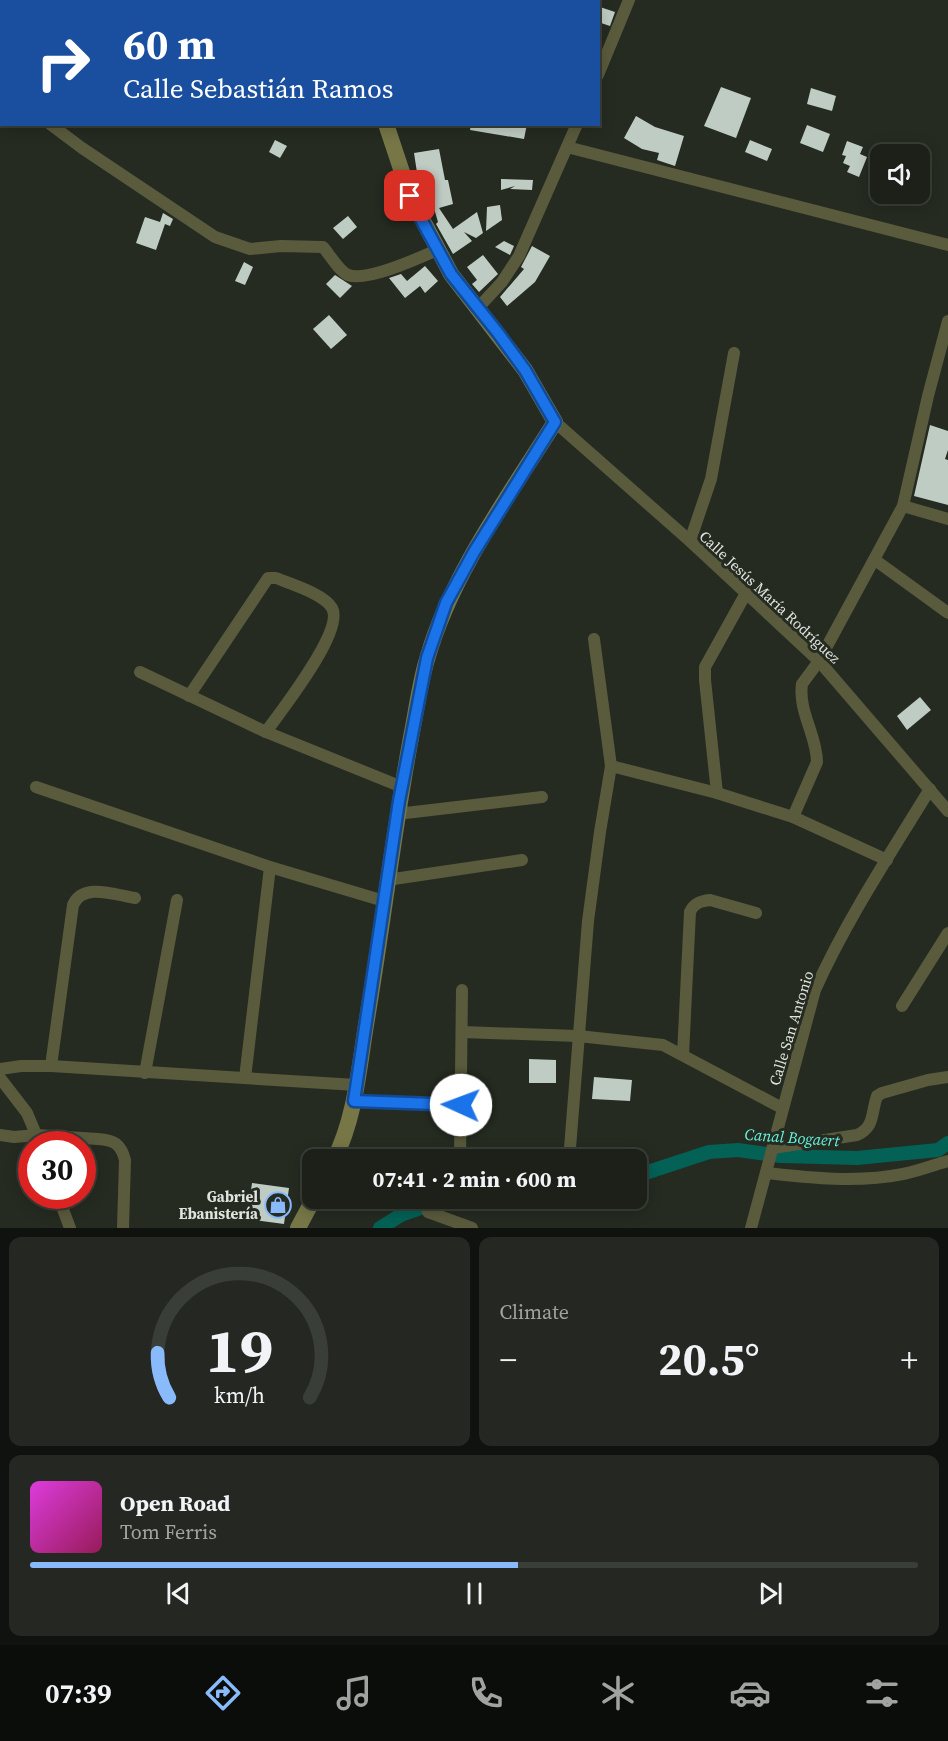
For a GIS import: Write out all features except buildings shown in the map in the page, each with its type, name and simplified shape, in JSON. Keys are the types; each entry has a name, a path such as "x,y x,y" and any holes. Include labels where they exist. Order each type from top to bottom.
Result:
{"main road":[{"path":"339,1149 344,1139 355,1093 397,814 427,658 446,603 474,552 555,422 525,370 451,274 437,250 410,196 387,126"},
{"path":"298,1228 308,1209"}],"street":[{"path":"600,72 629,0"},
{"path":"53,126 216,237 232,244 250,249 281,246 323,247 347,274 359,276 394,268 437,250"},
{"path":"478,308 502,282 519,256 576,126"},
{"path":"567,147 948,245"},
{"path":"793,817 817,762 801,690 804,680 819,661 903,506 948,321"},
{"path":"690,541 711,479 734,353"},
{"name":"Calle Jesús María Rodríguez","path":"555,422 690,541 819,661 948,811"},
{"path":"903,506 948,519"},
{"path":"875,560 948,613"},
{"path":"189,696 268,578 276,578 323,598 333,609 334,622 314,665 266,732"},
{"path":"717,793 705,667 745,594"},
{"path":"570,1148 588,921 611,766 594,639"},
{"path":"140,672 266,732 402,787"},
{"path":"611,766 717,793 793,817 886,860"},
{"path":"36,787 270,867 384,901"},
{"name":"Calle San Antonio","path":"751,1228 815,990 886,860 930,789"},
{"path":"397,814 542,797"},
{"path":"387,880 522,860"},
{"path":"245,1078 270,867"},
{"path":"51,1066 76,899 80,894 93,891 135,898"},
{"path":"146,1073 177,900"},
{"path":"683,1055 692,907 710,900 756,913"},
{"path":"902,1006 948,933"},
{"path":"460,1149 462,990"},
{"path":"462,1032 579,1036 653,1043 671,1048 782,1108"},
{"path":"0,1069 51,1066 245,1078 461,1105"},
{"path":"773,1149 857,1135 866,1131 870,1124 878,1096 928,1080 948,1077"},
{"path":"0,1078 27,1113 35,1131"},
{"path":"0,1135 18,1137"},
{"path":"96,1140 116,1143 122,1150 124,1160 123,1228"},
{"path":"768,1169 797,1176 863,1179 903,1174 948,1161"},
{"path":"63,1209 70,1228"},
{"path":"428,1212 472,1228"}],"waterway":[{"name":"Canal Bogaert","path":"647,1172 709,1152 738,1150 781,1156 857,1158 938,1150 948,1143"},
{"name":"Canal Bogaert","path":"380,1228 401,1215 418,1209"}],"place":[{"name":"Gabriel Ebanistería","path":"278,1205"}],"route":[{"path":"410,196 451,274 525,370 555,422 474,552 446,603 427,658 399,801 354,1101 461,1105"}]}
